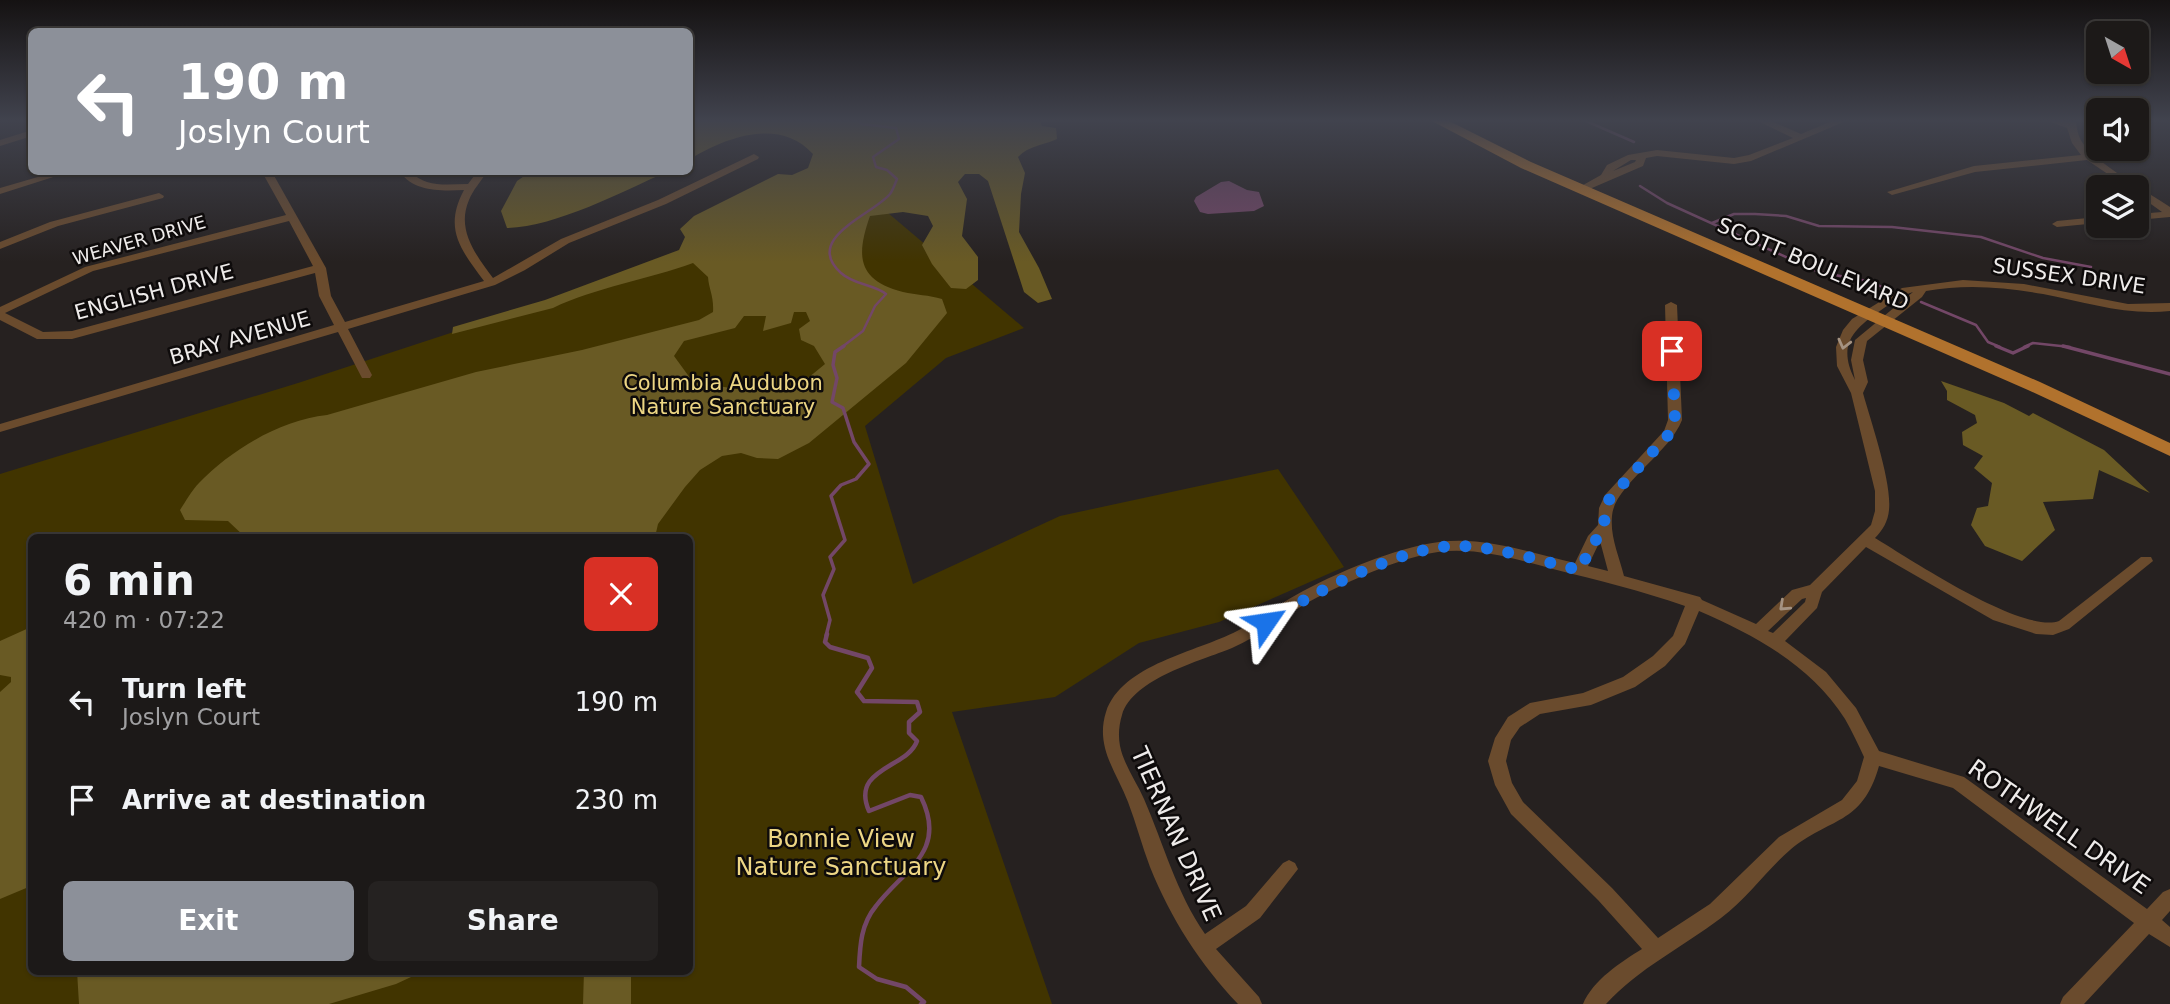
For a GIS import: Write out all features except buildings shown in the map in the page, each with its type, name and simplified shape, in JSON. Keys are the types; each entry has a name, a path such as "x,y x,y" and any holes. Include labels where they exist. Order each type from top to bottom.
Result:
{"main road":[{"name":"SCOTT BOULEVARD","path":"1545,168 1881,313 2045,379 2170,439"},
{"name":"SCOTT BOULEVARD","path":"1549,168 1586,186"},
{"name":"SCOTT BOULEVARD","path":"1881,313 2170,450"}],"street":[{"name":"BRAY AVENUE","path":"0,428 491,283 565,241 662,202 732,168"},
{"path":"1586,186 1606,175 1632,168"},
{"path":"1892,192 1985,168"},
{"path":"0,191 54,175"},
{"path":"269,175 320,268 325,296 366,375"},
{"path":"407,175 412,181 423,185 470,187"},
{"path":"480,175 459,206 457,222 464,246 491,283"},
{"path":"0,246 54,224 159,196"},
{"path":"2149,198 2170,213"},
{"path":"2149,216 2170,213"},
{"name":"WEAVER DRIVE","path":"0,313 89,270 292,217"},
{"path":"2057,224 2086,221"},
{"name":"ENGLISH DRIVE","path":"0,313 41,335 72,335 320,268"},
{"name":"SUSSEX DRIVE","path":"1815,590 1866,540 1877,527 1882,512 1882,491 1857,393 1862,382 1857,360 1861,340 1881,313 1918,295 1921,288 1966,281 1994,282 2103,303 2170,307"},
{"path":"1617,579 1603,528 1603,511 1610,498 1670,433 1675,420 1671,305"},
{"path":"1593,1004 1612,983 1717,910 1785,843 1848,806 1865,785 1872,757 1864,735 1851,714 1824,683 1758,631 1723,612 1695,601 1580,570 1594,540 1603,528"},
{"path":"1866,540 1998,616 2036,628 2053,629 2064,625 2146,561"},
{"name":"TIERNAN DRIVE","path":"1252,1004 1222,973 1202,947 1167,885 1134,796 1110,748 1110,727 1116,706 1130,688 1149,676 1235,640 1310,594 1424,549 1470,547 1507,552 1580,570"},
{"path":"1758,631 1797,594 1815,590 1812,604 1774,642"},
{"path":"1656,950 1605,894 1517,808 1504,785 1497,761 1503,738 1514,722 1536,708 1585,700 1629,682 1659,660 1679,640 1695,601"},
{"name":"ROTHWELL DRIVE","path":"1872,757 1958,782 2170,938"},
{"path":"1202,947 1253,912 1289,869"},
{"path":"2070,1004 2170,898"}],"green space":[{"name":"Columbia Audubon Nature Sanctuary","path":"808,168 1023,168 1025,173 1019,232 1052,299 1038,303 1024,292 988,181 979,174 965,174 958,182 967,199 962,236 978,257 978,280 966,289 951,288 932,264 922,245 933,226 928,216 903,212 870,216 862,254 869,273 876,281 888,287 942,299 947,313 906,363 809,443 778,459 757,458 741,453 722,456 700,470 658,524 656,534 242,534 228,521 185,520 180,510 196,486 241,448 274,430 476,372 582,350 699,320 713,312 713,302 708,277 693,263 586,295 553,308 452,334 453,327 545,300 679,250 685,237 680,229 694,216 778,174 792,175","holes":["794,312 806,312 810,321 799,329 801,340 814,346 825,364 797,387 743,390 693,382 674,356 684,341 735,328 744,316 766,316 763,331 791,323"]},
{"path":"526,175 659,175 567,215 546,222 507,228 501,211 517,181"},
{"name":"Bonnie View Nature Sanctuary","path":"868,196 1024,328 946,358 865,426 913,584 1060,516 1278,469 1344,567 1219,622 1139,643 1055,697 952,712 1052,1004 0,1004 0,474 298,383"},
{"path":"1941,381 2004,403 2029,416 2033,413 2104,450 2150,493 2099,470 2093,499 2043,502 2055,530 2022,561 1985,546 1971,525 1977,508 1988,506 1992,483 1974,468 1983,456 1963,445 1962,432 1977,423 1975,415 1947,400 1947,391"},
{"path":"28,628 28,887 0,899 0,692 11,682 11,677 0,675 0,641"},
{"path":"77,975 415,975 396,984 329,1004 79,1004"},
{"path":"584,975 631,975 631,1004 583,1004"}],"shaded area":[{"path":"1229,181 1247,190 1259,192 1264,206 1254,211 1208,214 1200,212 1194,201 1196,197 1221,182"}],"waterway":[{"path":"842,347 863,331 875,306 886,294 841,273 831,260 830,249 835,238 845,228 890,194 897,179 887,170 879,168"},
{"path":"1640,186 1667,203 1819,272 1872,282 1886,289"},
{"path":"1712,223 1734,214 1755,214 1786,216 1819,226 1892,227 1981,237 2043,258 2091,267"},
{"path":"1921,302 1976,325 1988,342 2000,347"},
{"path":"2024,347 2033,343 2065,346"},
{"path":"826,636 830,620 823,595 834,569 830,557 845,540 831,496 841,485 856,479 869,464 854,442 843,408 832,402 837,378 833,365 835,352 844,346"},
{"path":"1996,346 2013,353 2028,346"},
{"path":"2065,346 2070,347"},
{"path":"2065,346 2170,374"},
{"path":"827,634 825,642 830,647 868,658 872,668 857,692 864,701 917,702 920,712 909,722 909,733 917,741 912,750 873,777 867,786 865,797 869,811 910,795 921,797 928,816 926,846 910,870 887,893 867,920 862,935 859,967 877,979 906,987 924,1002 921,1004"}],"route":[{"path":"1266,622 1310,594 1424,549 1458,546 1507,552 1580,570 1594,540 1603,528 1603,511 1610,498 1670,433 1675,420 1672,351"}]}
